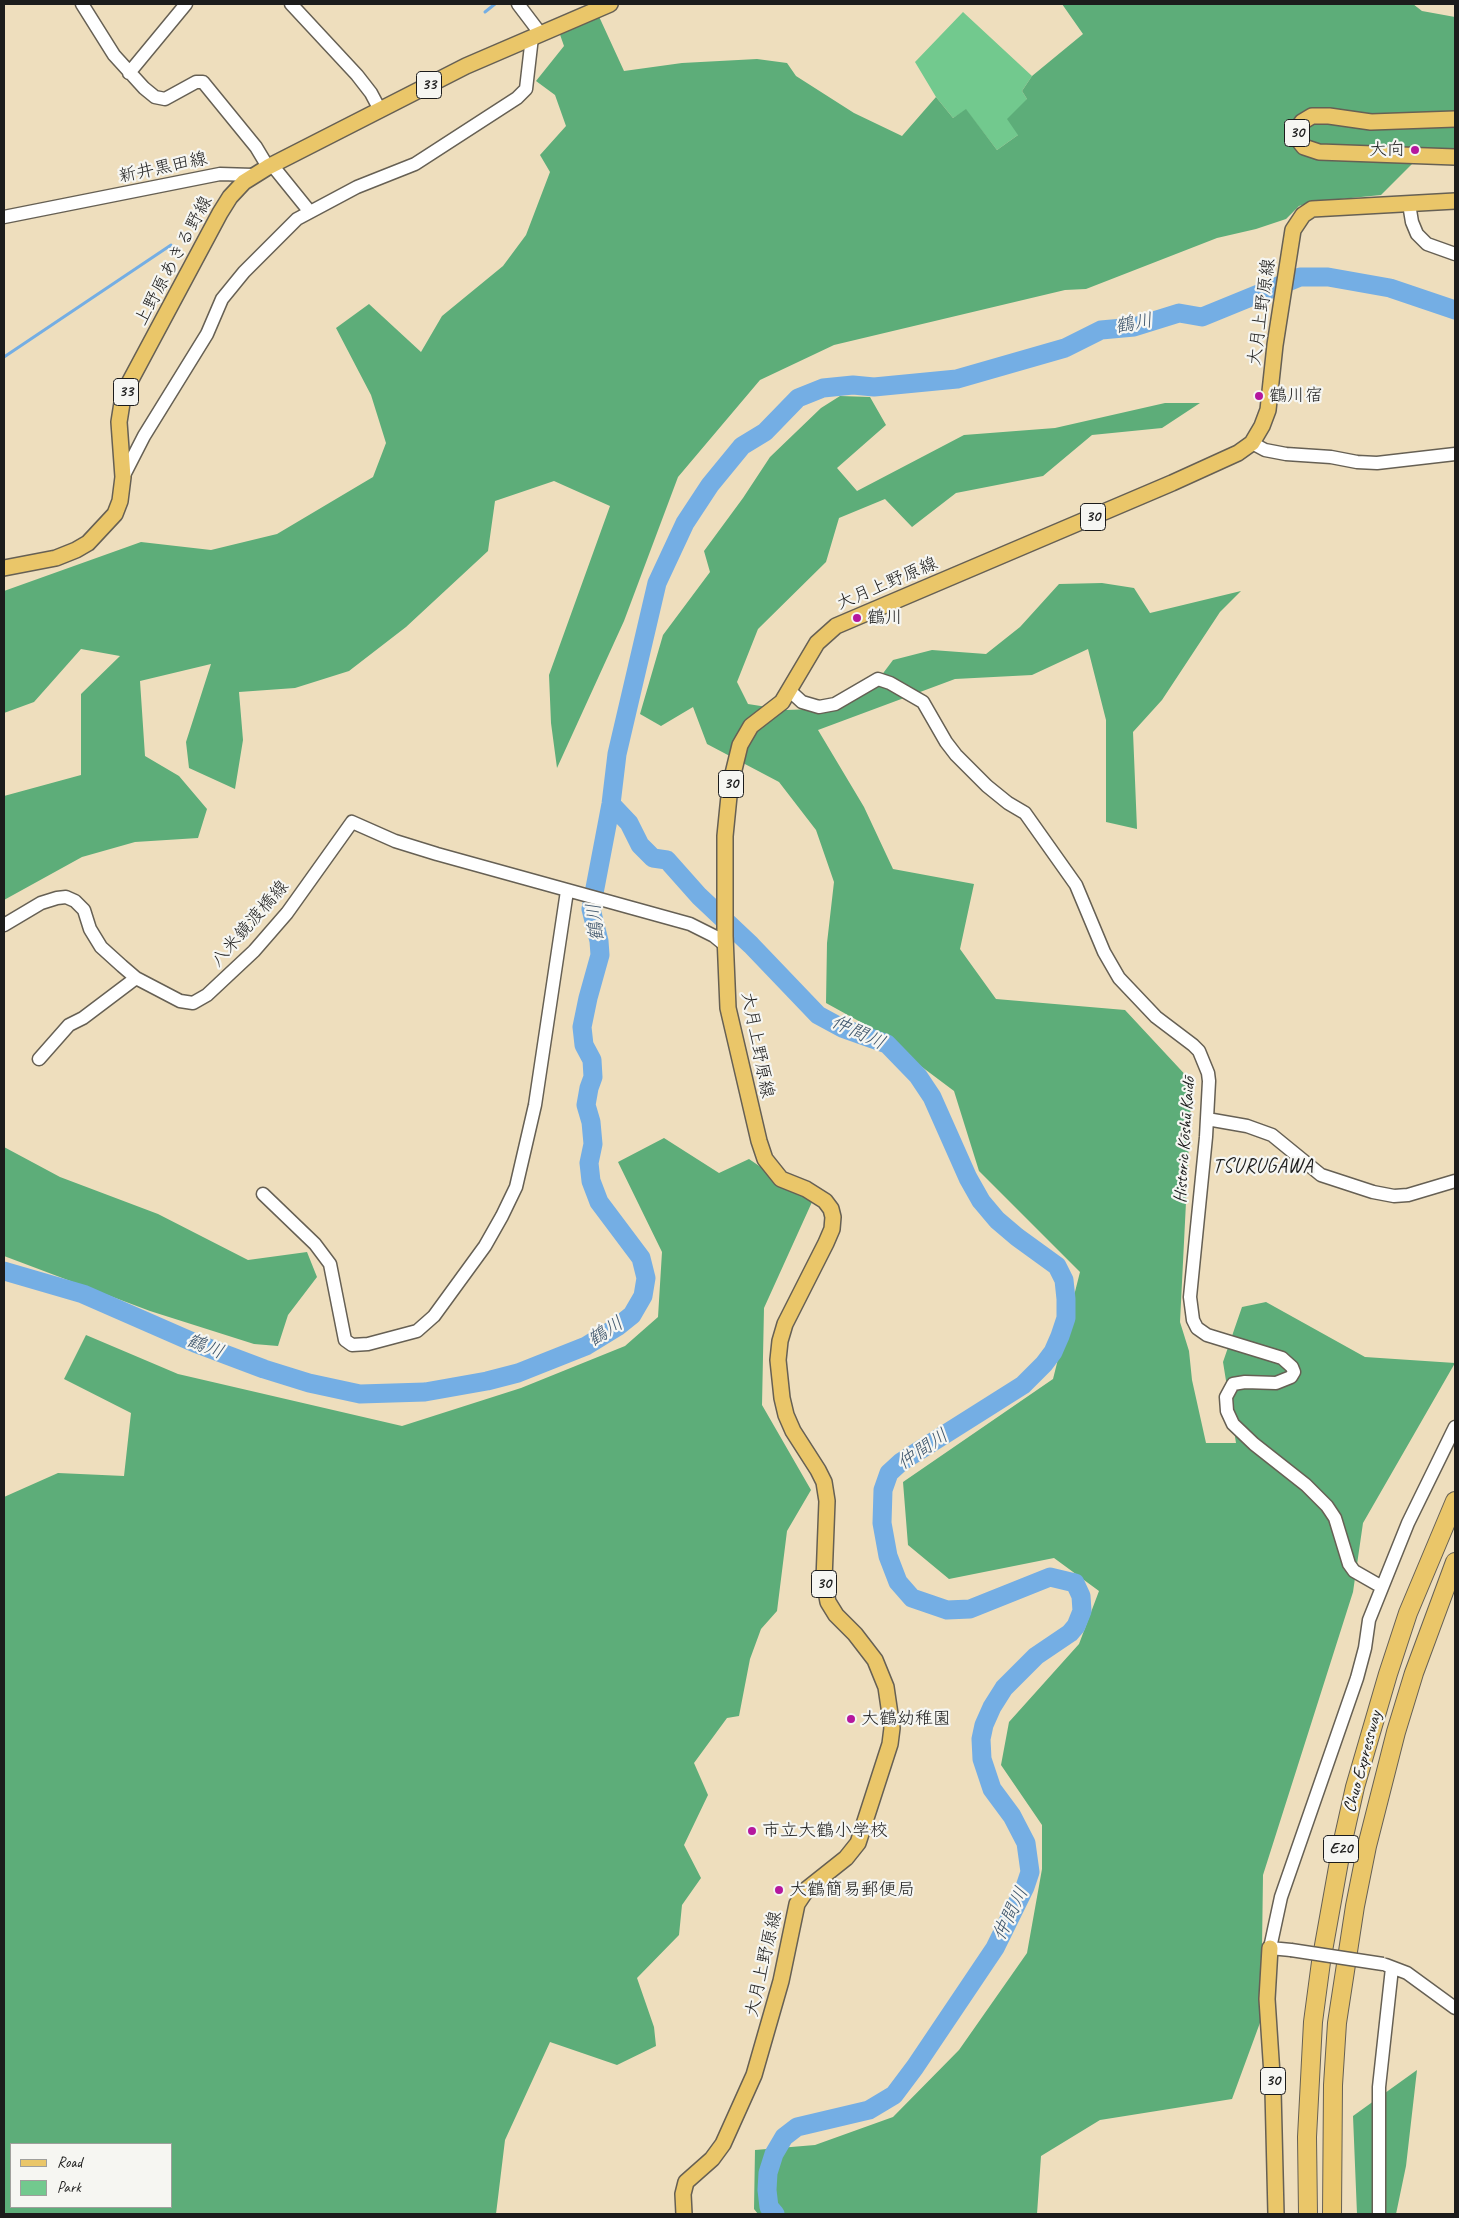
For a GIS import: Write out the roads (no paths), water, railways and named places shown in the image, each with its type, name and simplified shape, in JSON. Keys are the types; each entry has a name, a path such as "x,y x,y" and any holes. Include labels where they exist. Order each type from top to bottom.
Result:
{"highway":[{"name":"Chuo Expressway","path":"1308,2214 1307,2136 1314,2022 1321,1962 1342,1845 1357,1777 1388,1674 1408,1614 1455,1501"},
{"name":"Chuo Expressway","path":"1332,2214 1331,2136 1333,2076 1341,1995 1355,1906 1367,1846 1396,1732 1421,1655 1455,1562"}],"main road":[{"name":"上野原あきる野線","path":"4,568 56,558 88,543 114,514 120,501 123,476 119,422 122,403 128,385 220,213 235,191 253,175 466,66 610,4"},
{"name":"30","path":"1455,119 1371,122 1329,116 1312,116 1302,122 1297,129 1296,137 1304,147 1319,152 1455,157"},
{"name":"大月上野原線","path":"684,2214 683,2194 686,2182 718,2152 754,2075 780,1981 797,1904 807,1889 846,1858 858,1843 890,1744 892,1728 886,1687 875,1660 855,1634 836,1615 828,1602 824,1571 827,1501 824,1482 793,1431 786,1415 780,1381 778,1360 780,1341 785,1324 826,1243 832,1229 833,1218 831,1209 825,1201 806,1189 781,1179 765,1159 759,1141 728,1008 725,941 726,827 730,786 738,753 751,726 774,710 790,691 817,643 836,626 1172,483 1238,453 1252,443 1268,410 1275,345 1293,230 1303,215 1312,209 1455,201"},
{"name":"30","path":"1270,1948 1267,1999 1274,2090 1276,2214"}],"street":[{"path":"82,4 114,55 144,88 160,99 170,98 196,82 202,82 310,212"},
{"path":"129,73 186,4"},
{"path":"291,4 372,93 380,110"},
{"path":"123,476 144,436 207,334 222,299 244,272 297,219 357,187 415,164 518,98 526,89 536,35 518,4"},
{"name":"新井黒田線","path":"4,217 220,174 253,175"},
{"path":"1409,204 1412,222 1417,234 1427,244 1455,254"},
{"path":"1252,443 1265,450 1286,454 1331,457 1358,462 1377,462 1455,454"},
{"name":"Historic Kōshū Kaidō","path":"790,691 802,702 819,706 835,704 878,679 890,683 923,702 956,755 987,786 1008,803 1025,813 1076,885 1104,952 1119,978 1156,1017 1193,1045 1199,1052 1210,1081 1190,1297 1193,1320 1197,1328 1207,1335 1282,1358 1292,1366 1294,1372 1285,1380 1276,1383 1245,1382 1233,1384 1229,1388 1226,1397 1227,1411 1233,1424 1254,1444 1306,1485 1327,1506 1335,1518 1349,1564 1354,1571 1382,1587"},
{"name":"八米鏡渡橋線","path":"4,924 41,903 66,897 75,901 84,910 90,928 101,947 136,978 180,1001 192,1004 207,995 254,951 288,913 352,822 395,841 567,891"},
{"path":"263,1194 315,1244 330,1264 345,1340 352,1345 368,1344 417,1331 434,1316 485,1246 516,1187 536,1105 567,891 678,920 725,941"},
{"path":"39,1059 69,1025 83,1018 136,978"},
{"path":"1207,1119 1247,1126 1272,1135 1321,1175 1373,1192 1394,1196 1408,1195 1455,1181"},
{"path":"1455,1427 1408,1523 1369,1620 1365,1648 1357,1678 1281,1897 1270,1948 1388,1966 1406,1972 1455,2008"},
{"path":"1379,2214 1379,2087 1388,1966"}],"waterway":[{"path":"485,12 495,4"},
{"path":"4,357 171,245"},
{"name":"鶴川","path":"4,1271 83,1294 195,1343 264,1369 309,1383 360,1394 425,1392 487,1381 518,1373 586,1346 617,1327 632,1315 643,1296 646,1278 641,1258 599,1202 591,1181 589,1163 593,1144 591,1122 586,1105 593,1077 592,1060 584,1045 582,1027 600,955 599,941 591,909 611,804 617,754 657,583 685,523 710,485 742,446 765,432 798,398 823,388 853,385 874,387 957,379 1065,348 1101,330 1134,327 1179,313 1202,317 1300,277 1328,277 1390,288 1455,310"},
{"name":"仲間川","path":"611,804 629,823 640,845 653,858 667,860 699,896 751,945 818,1015 842,1028 887,1044 918,1076 932,1097 968,1178 981,1201 997,1220 1057,1266 1064,1280 1066,1318 1053,1352 1044,1364 1023,1385 901,1462 889,1473 883,1490 882,1523 888,1556 898,1582 912,1598 947,1610 970,1609 1050,1577 1075,1583 1081,1596 1082,1611 1076,1626 1070,1633 1036,1656 1004,1688 992,1707 984,1725 981,1739 982,1759 992,1789 1012,1816 1026,1843 1030,1872 1025,1887 995,1948 894,2095 869,2110 797,2127 784,2137 774,2154 768,2173 769,2207 775,2214"}],"place":[{"name":"大向","path":"1415,150"},
{"name":"鶴川宿","path":"1259,396"},
{"name":"鶴川","path":"857,618"},
{"name":"大鶴幼稚園","path":"851,1719"},
{"name":"市立大鶴小学校","path":"752,1831"},
{"name":"大鶴簡易郵便局","path":"779,1890"}],"district":[{"name":"TSURUGAWA","path":"1263,1167"}]}
